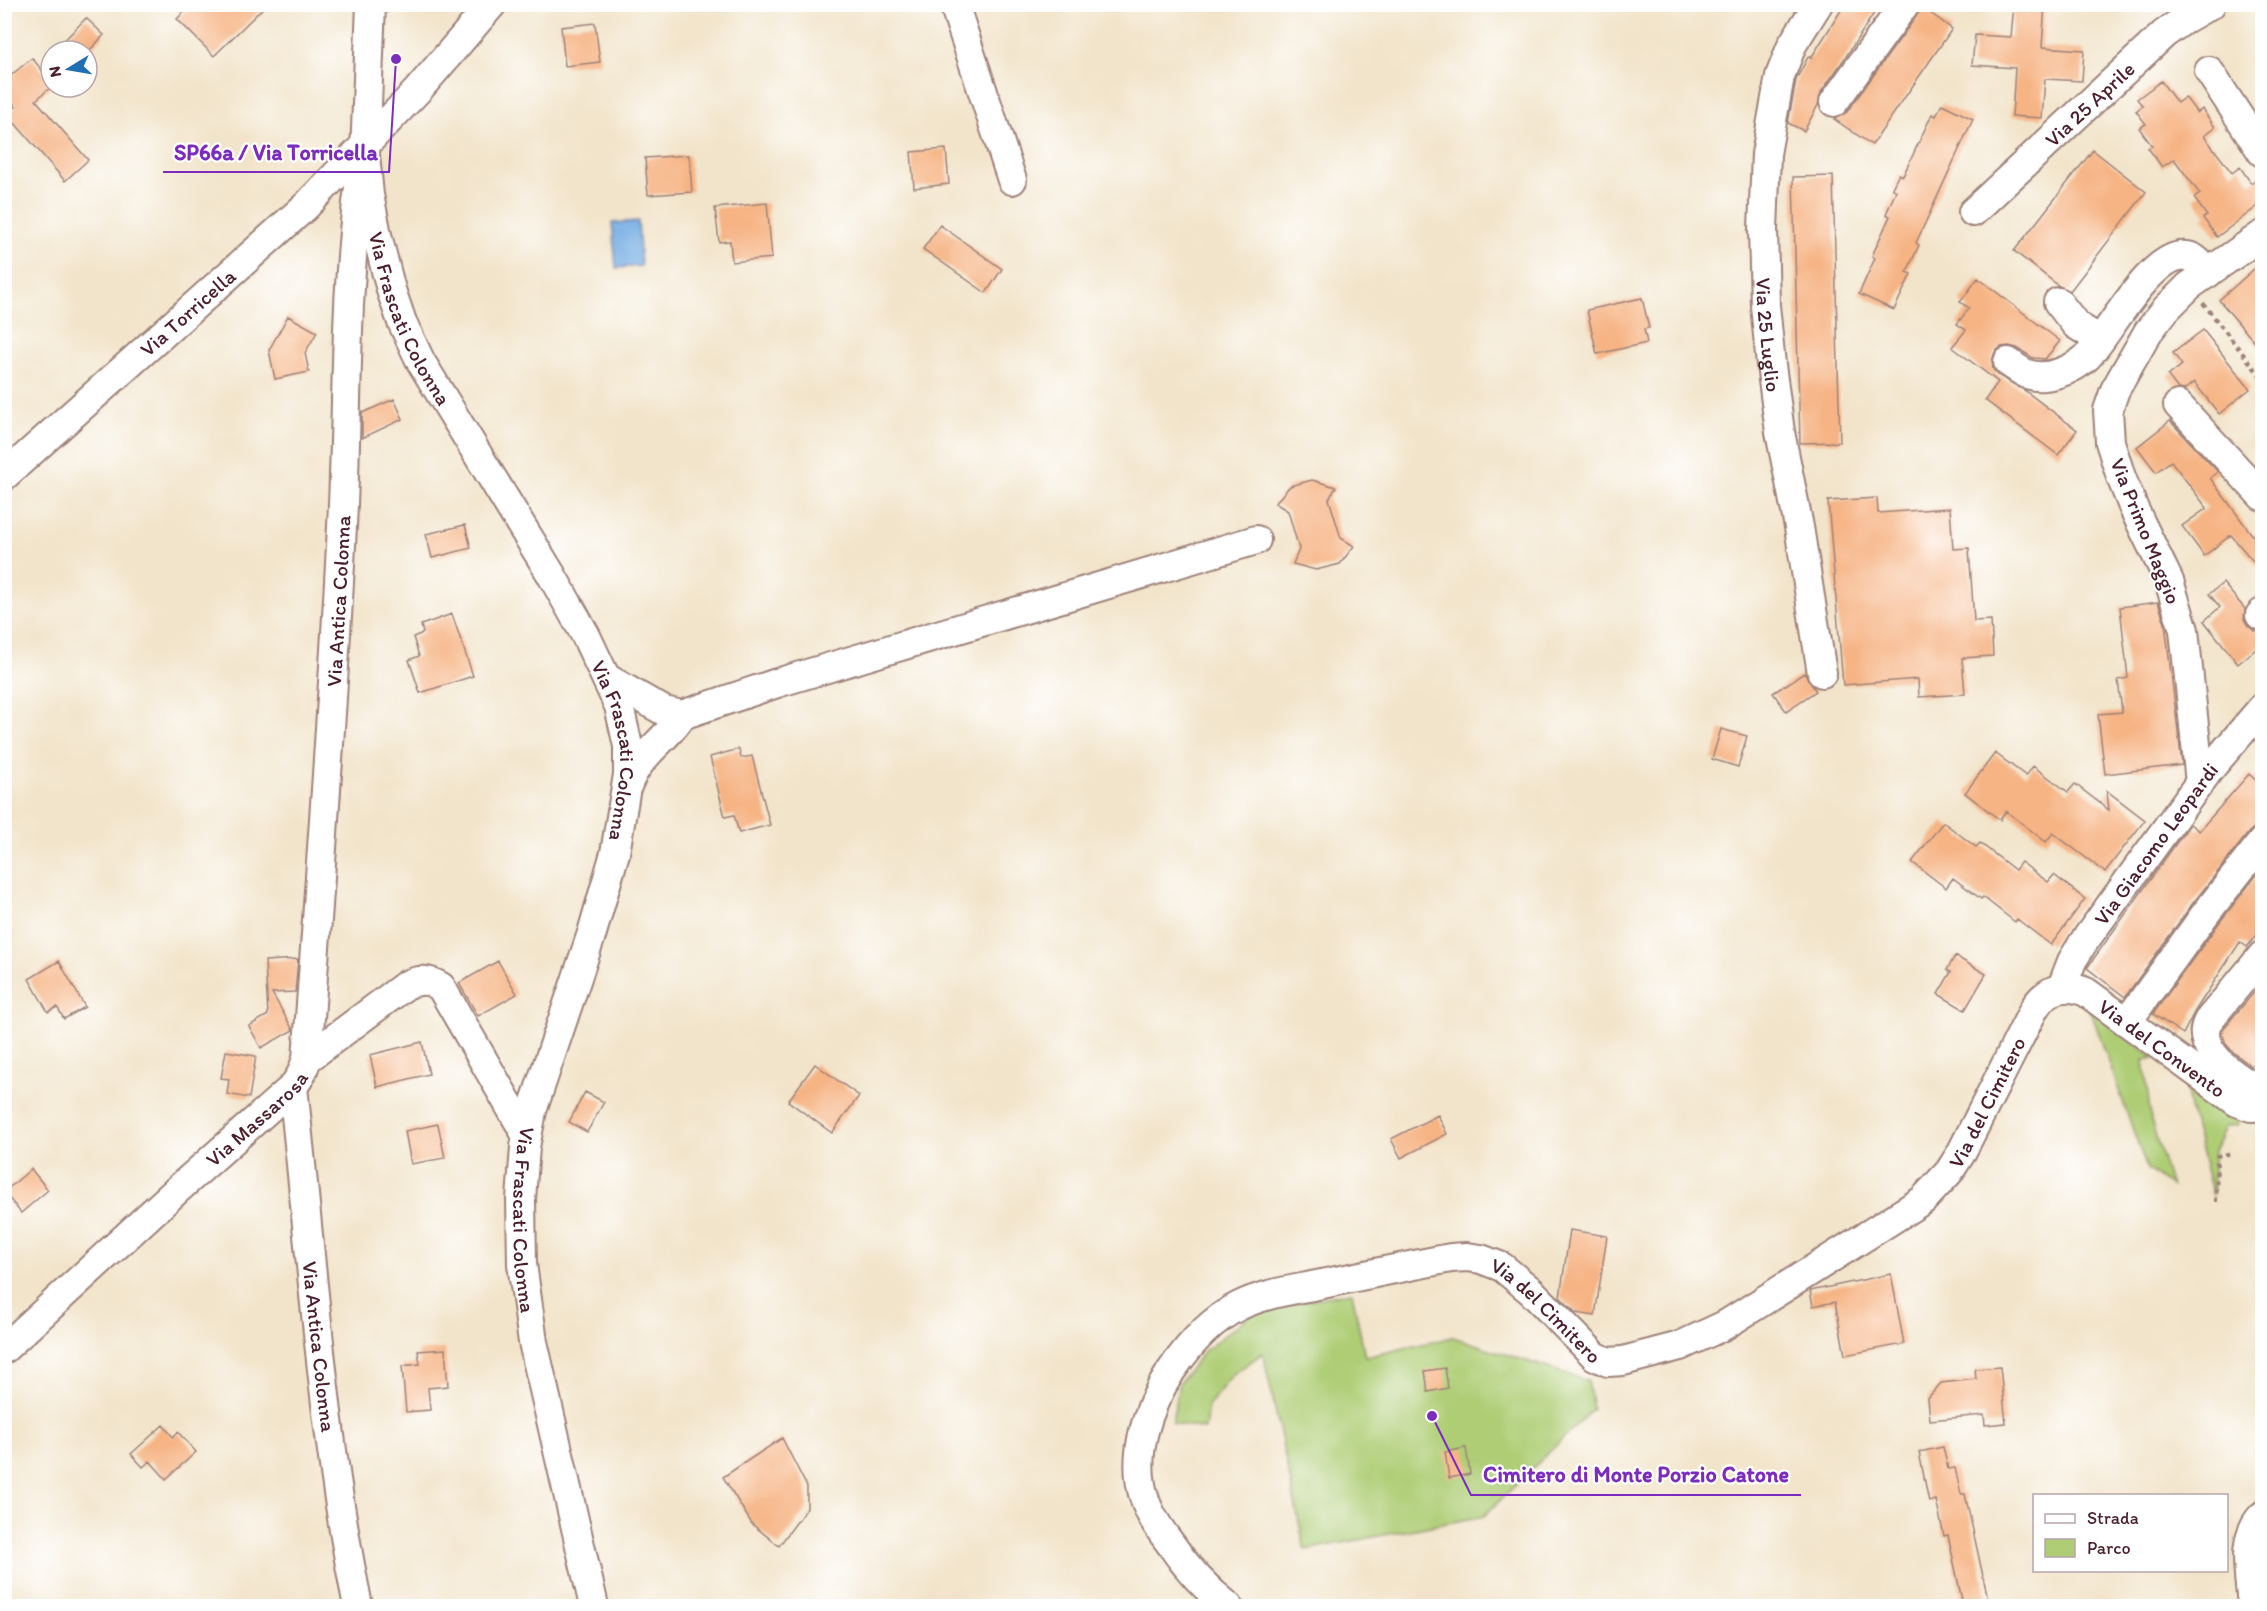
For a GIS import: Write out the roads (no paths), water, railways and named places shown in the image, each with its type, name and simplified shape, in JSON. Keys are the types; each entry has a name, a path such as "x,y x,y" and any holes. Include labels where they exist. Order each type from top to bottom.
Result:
{"street":[{"name":"Via Frascati Colonna","path":"371,4 365,164 381,255 391,290 411,342 427,372 562,593 608,679 626,732 628,761 621,829 610,873 536,1097 527,1136 522,1174 520,1224 528,1316 594,1606"},
{"name":"Via Torricella","path":"4,476 290,220 424,83 492,4"},
{"path":"954,4 1012,180"},
{"name":"Via 25 Luglio","path":"1818,4 1792,45 1780,76 1767,154 1763,239 1765,305 1775,397 1799,527 1822,673"},
{"path":"1834,102 1905,4"},
{"name":"Via 25 Aprile","path":"1973,212 2164,34 2211,4"},
{"path":"2209,71 2262,152"},
{"name":"Via Antica Colonna","path":"307,1059 332,720 341,558 348,301 365,144"},
{"name":"Via Primo Maggio","path":"2200,783 2184,630 2169,582 2125,487 2110,442 2107,419 2112,396 2148,332 2166,309 2198,280 2262,235"},
{"path":"2008,362 2030,375 2049,375 2079,363 2088,356 2130,298 2171,259 2186,255 2197,260 2198,280"},
{"path":"2058,302 2076,325 2100,340"},
{"path":"2178,405 2262,496"},
{"path":"608,679 664,711 682,715 789,680 1256,540"},
{"name":"Via Giacomo Leopardi","path":"2062,987 2072,961 2083,943 2200,783 2262,708"},
{"path":"626,788 639,762 669,734 682,715"},
{"path":"2127,1022 2206,913 2262,842"},
{"path":"2262,957 2208,1021 2204,1038 2212,1053 2262,1092"},
{"name":"Via Massarosa","path":"4,1349 293,1087 307,1059 406,985 417,980 429,980 441,987 527,1136"},
{"name":"Via del Convento","path":"2062,987 2069,986 2086,992 2237,1102 2251,1107 2262,1106"},
{"name":"Via del Cimitero","path":"1228,1606 1193,1574 1158,1526 1143,1495 1139,1465 1141,1443 1151,1412 1165,1382 1181,1358 1223,1314 1271,1294 1451,1258 1467,1257 1489,1261 1509,1272 1590,1352 1603,1361 1623,1361 1670,1349 1714,1331 1891,1222 1932,1192 1960,1155 2038,1003 2049,993 2062,987"},
{"name":"Via Antica Colonna","path":"293,1087 331,1446 358,1606"},
{"path":"2252,1606 2248,1548 2253,1529 2262,1516"}],"water":[{"path":"638,221 641,266 616,268 612,223"}],"place":[{"name":"SP66a / Via Torricella","path":"396,59"},
{"name":"Cimitero di Monte Porzio Catone","path":"1432,1416"}]}
